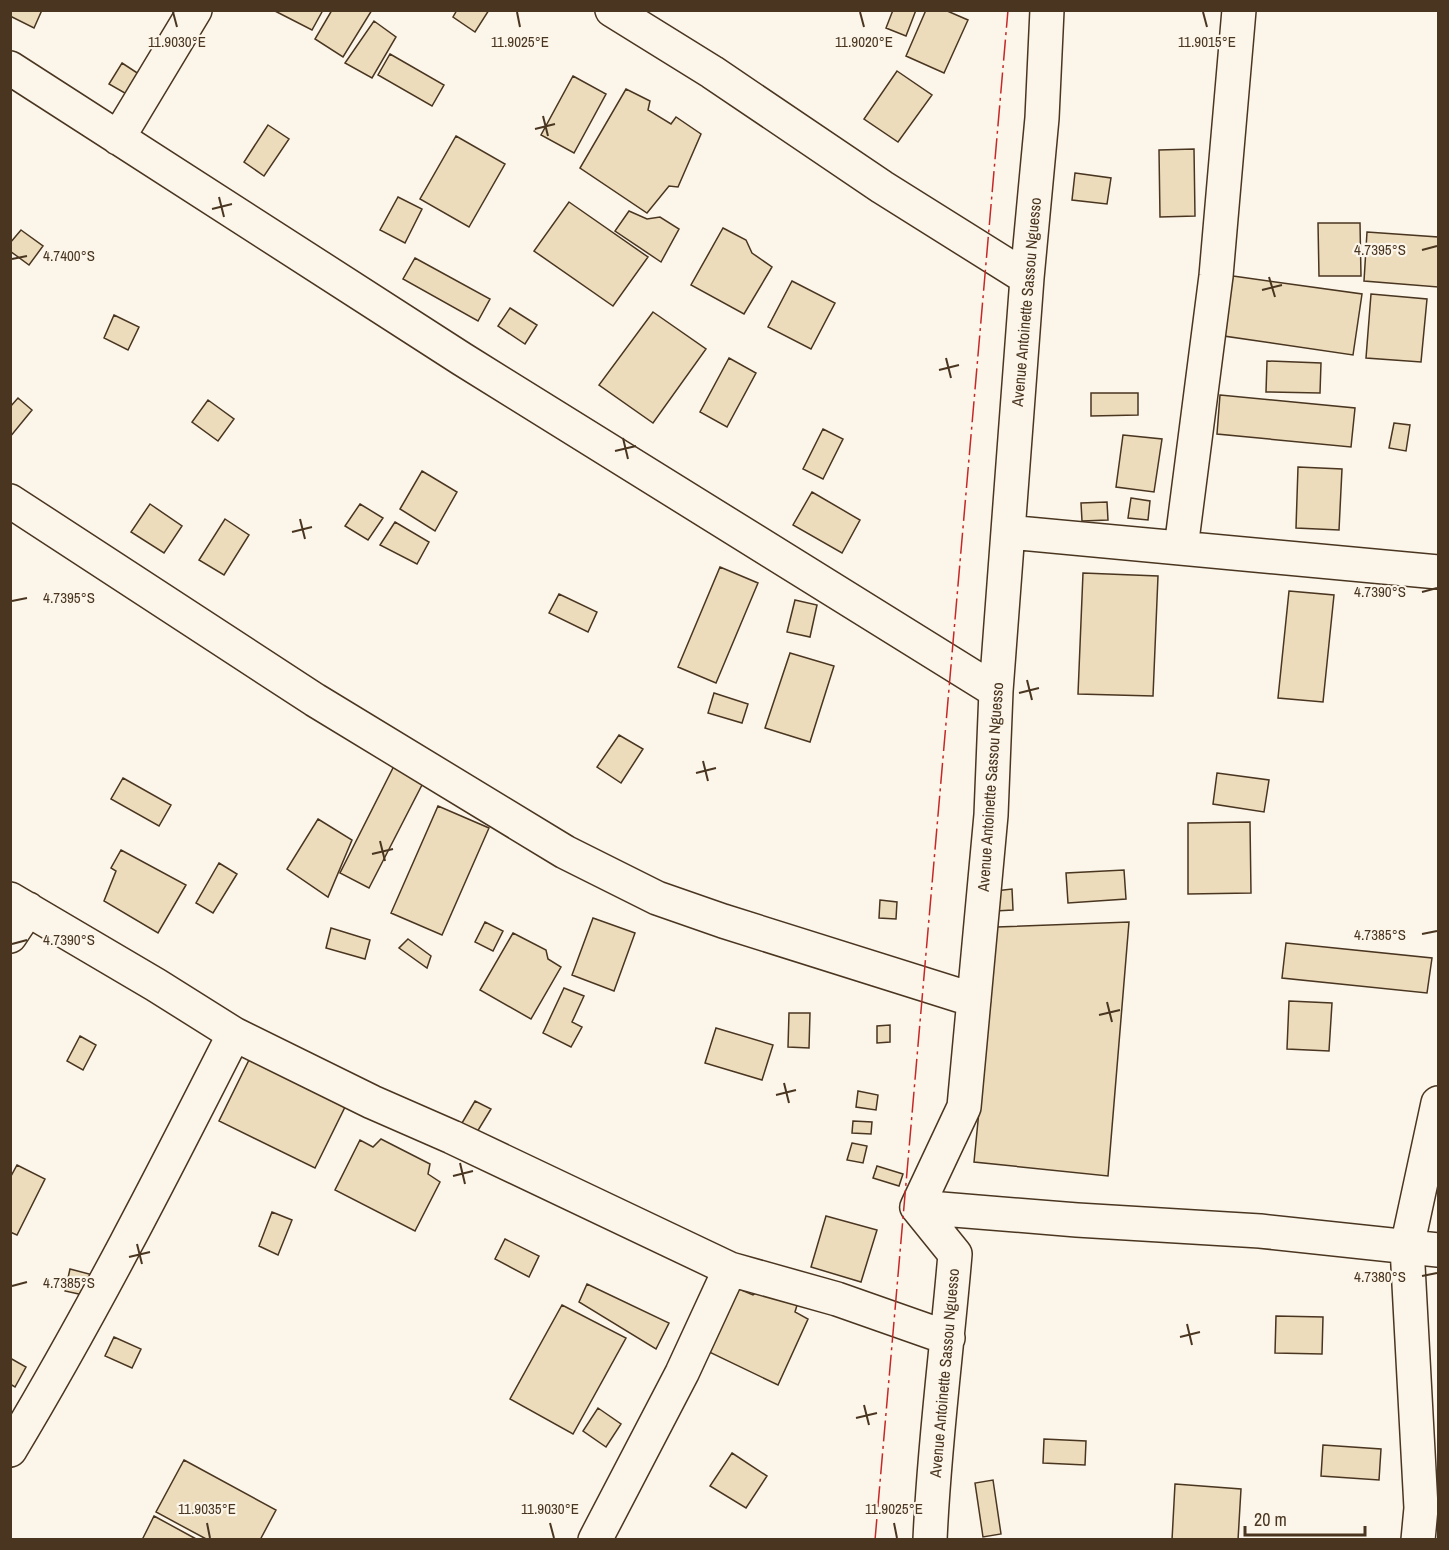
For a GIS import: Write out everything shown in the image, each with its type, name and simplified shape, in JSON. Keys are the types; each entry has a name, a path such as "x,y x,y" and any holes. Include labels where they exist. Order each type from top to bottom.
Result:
{"street":[{"path":"118,138 195,10"},
{"path":"612,10 712,72 882,188 1027,278"},
{"name":"Avenue Antoinette Sassou Nguesso","path":"930,1539 955,1254 917,1208 964,1107 991,815 996,691 1027,278 1042,118 1047,10"},
{"path":"1180,548 1216,276 1239,10"},
{"path":"10,68 462,359 996,691"},
{"path":"10,501 315,700 575,857 657,898 974,1000"},
{"path":"1008,532 1438,572"},
{"path":"16,915 156,985 234,1034 372,1102 463,1142 730,1269 837,1299 948,1338"},
{"path":"10,1450 43,1396 173,1155 234,1034"},
{"path":"1418,1539 1421,1508 1423,1248 1438,1103"},
{"path":"917,1208 1260,1231 1423,1248"},
{"path":"595,1539 682,1373 730,1269"}],"building":[{"path":"10,10 42,10 34,28 10,16"},
{"path":"273,10 323,10 312,30"},
{"path":"332,10 372,10 343,57 315,39"},
{"path":"457,10 489,10 475,32 453,17"},
{"path":"893,10 916,10 906,36 886,28"},
{"path":"926,10 945,10 968,20 944,73 906,56"},
{"path":"374,21 396,37 372,78 345,63"},
{"path":"390,54 444,85 432,106 378,75"},
{"path":"122,63 142,76 130,96 109,84"},
{"path":"897,71 932,95 898,142 864,119"},
{"path":"573,76 606,94 574,153 541,135"},
{"path":"626,89 650,101 648,110 671,124 676,117 701,134 678,187 669,186 647,213 580,168"},
{"path":"268,125 289,139 264,176 244,162"},
{"path":"456,136 505,164 469,227 420,199"},
{"path":"1194,149 1195,216 1160,217 1159,150"},
{"path":"1075,173 1111,178 1107,204 1072,200"},
{"path":"398,197 422,209 405,243 380,230"},
{"path":"569,202 648,257 613,306 534,251"},
{"path":"629,211 647,219 660,217 679,229 661,262 615,231"},
{"path":"1318,223 1360,223 1361,276 1319,276"},
{"path":"723,228 746,240 752,253 772,267 744,314 691,285"},
{"path":"21,230 43,246 29,265 10,251 10,243"},
{"path":"1367,232 1438,237 1438,287 1364,281"},
{"path":"415,258 490,299 478,321 403,279"},
{"path":"1233,276 1362,294 1353,355 1224,336"},
{"path":"792,281 835,303 811,349 768,327"},
{"path":"1371,294 1427,299 1421,362 1366,358"},
{"path":"510,308 537,325 525,344 498,326"},
{"path":"653,312 706,349 653,423 599,385"},
{"path":"114,315 139,327 128,350 104,338"},
{"path":"729,358 756,373 727,427 700,412"},
{"path":"1267,361 1321,363 1320,393 1266,392"},
{"path":"1091,393 1138,393 1138,415 1091,416"},
{"path":"1220,395 1355,408 1351,447 1217,434"},
{"path":"18,398 32,410 10,437 10,407"},
{"path":"208,400 234,419 218,441 192,422"},
{"path":"1394,423 1410,425 1406,451 1389,448"},
{"path":"823,429 843,439 823,479 803,469"},
{"path":"1123,435 1162,439 1154,492 1116,487"},
{"path":"1298,467 1342,469 1339,530 1296,528"},
{"path":"422,471 457,492 435,531 400,509"},
{"path":"812,492 860,520 842,553 793,525"},
{"path":"1131,498 1150,501 1148,520 1128,518"},
{"path":"1107,502 1108,520 1082,521 1081,503"},
{"path":"150,504 182,526 164,553 131,532"},
{"path":"360,504 383,518 368,540 345,526"},
{"path":"225,519 249,535 224,575 199,560"},
{"path":"395,522 429,542 417,564 380,545"},
{"path":"720,567 758,583 716,683 678,667"},
{"path":"1083,573 1158,576 1153,696 1078,694"},
{"path":"1289,591 1334,595 1323,702 1278,698"},
{"path":"559,594 597,612 588,632 549,613"},
{"path":"795,600 817,605 810,637 787,632"},
{"path":"790,653 834,666 810,742 765,728"},
{"path":"714,693 748,704 742,723 708,713"},
{"path":"619,735 643,749 621,783 597,767"},
{"path":"396,762 424,781 369,888 340,873"},
{"path":"1217,773 1269,780 1264,812 1213,804"},
{"path":"123,778 171,805 159,826 111,799"},
{"path":"438,806 489,828 442,935 391,913"},
{"path":"318,819 352,840 328,897 287,869"},
{"path":"1250,822 1251,893 1188,894 1188,823"},
{"path":"121,850 186,885 158,933 104,901 116,871 111,868"},
{"path":"219,863 237,874 213,913 196,903"},
{"path":"1124,870 1126,899 1068,903 1066,873"},
{"path":"1012,889 1013,910 995,911 995,891"},
{"path":"880,900 897,902 896,919 879,918"},
{"path":"593,918 635,933 614,991 572,975"},
{"path":"485,922 503,931 493,951 475,942"},
{"path":"1129,922 1108,1176 974,1162 997,927"},
{"path":"331,928 370,940 365,959 326,948"},
{"path":"513,933 546,950 548,959 561,967 531,1019 480,990"},
{"path":"408,939 431,956 427,968 399,948"},
{"path":"1286,943 1432,958 1427,993 1282,978"},
{"path":"564,988 584,996 572,1022 582,1027 571,1047 543,1033"},
{"path":"1289,1001 1332,1003 1329,1051 1287,1049"},
{"path":"789,1013 810,1013 809,1048 788,1047"},
{"path":"890,1025 890,1042 877,1043 877,1026"},
{"path":"716,1028 773,1045 762,1080 705,1063"},
{"path":"80,1036 96,1045 83,1070 67,1061"},
{"path":"249,1060 345,1107 315,1168 219,1121"},
{"path":"858,1091 878,1095 876,1110 856,1107"},
{"path":"475,1101 491,1109 474,1137 459,1128"},
{"path":"853,1121 872,1122 871,1134 852,1133"},
{"path":"381,1139 430,1164 428,1174 440,1182 415,1231 335,1190 360,1140 373,1147"},
{"path":"852,1143 867,1146 863,1163 847,1160"},
{"path":"17,1165 45,1179 17,1235 10,1232 10,1178"},
{"path":"877,1166 903,1174 899,1186 873,1178"},
{"path":"272,1212 292,1220 278,1255 259,1246"},
{"path":"826,1216 877,1230 861,1282 811,1267"},
{"path":"505,1239 539,1256 529,1277 495,1259"},
{"path":"70,1269 93,1275 88,1296 65,1291"},
{"path":"587,1284 669,1323 656,1349 579,1302"},
{"path":"734,1287 753,1295 764,1287 798,1302 795,1312 808,1319 778,1385 705,1350"},
{"path":"562,1305 626,1338 573,1434 510,1399"},
{"path":"1276,1316 1323,1317 1322,1354 1275,1353"},
{"path":"114,1337 141,1349 132,1368 105,1356"},
{"path":"10,1358 26,1367 15,1387 10,1384"},
{"path":"598,1408 621,1424 606,1447 583,1431"},
{"path":"1044,1439 1086,1441 1085,1465 1043,1463"},
{"path":"1323,1445 1381,1449 1379,1480 1321,1476"},
{"path":"732,1453 767,1476 746,1508 710,1486"},
{"path":"184,1460 276,1510 260,1540 208,1540 156,1512"},
{"path":"993,1480 1001,1534 983,1537 975,1483"},
{"path":"1175,1484 1241,1489 1238,1540 1172,1540"},
{"path":"154,1516 198,1540 142,1540"}],"power":[{"path":"875,1540 1008,10"}]}
